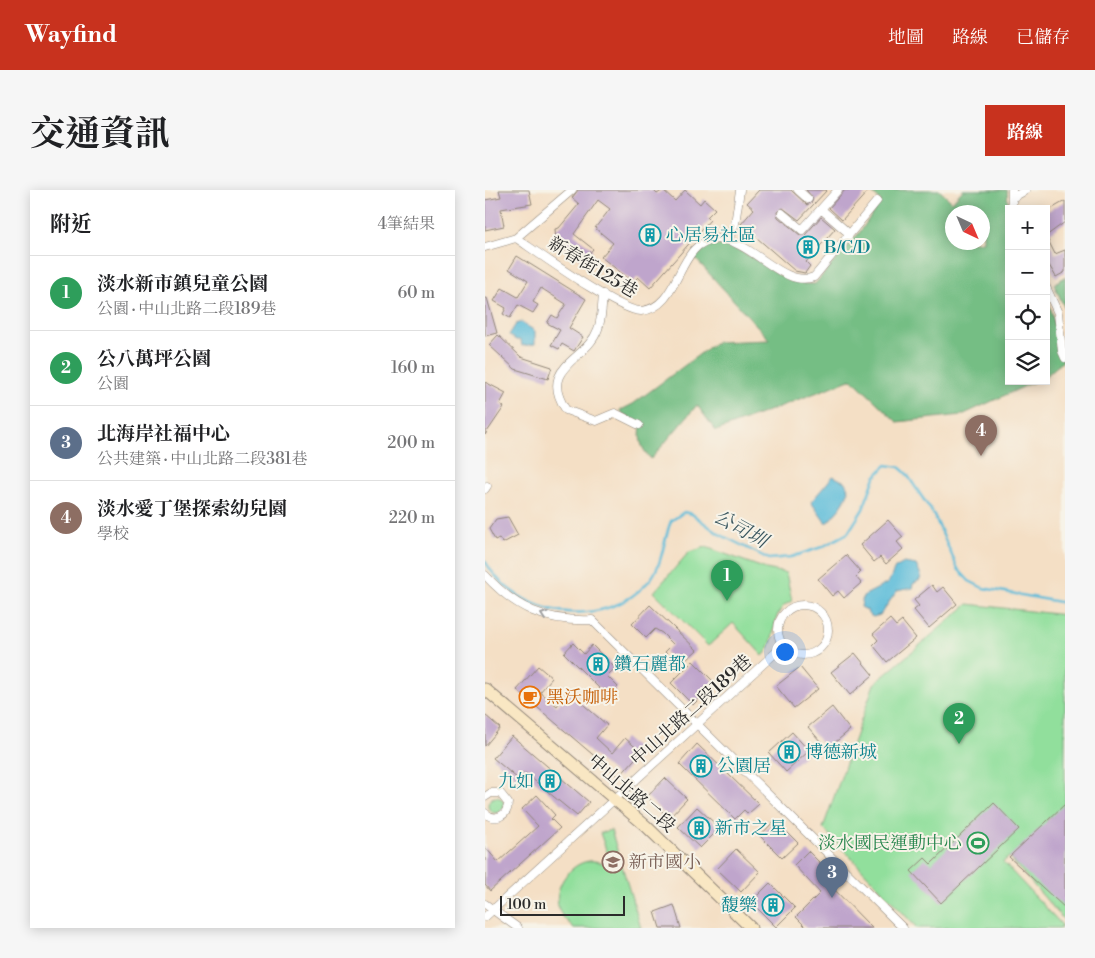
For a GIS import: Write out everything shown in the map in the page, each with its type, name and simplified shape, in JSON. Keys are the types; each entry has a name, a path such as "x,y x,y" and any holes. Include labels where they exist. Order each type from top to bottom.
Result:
{"street":[{"path":"485,247 516,238 572,190"},
{"path":"740,190 735,224 729,240 791,277 805,280 814,277 823,268 877,201"},
{"path":"798,190 808,198"},
{"path":"781,213 802,230 838,190"},
{"path":"1012,194 1026,190"},
{"path":"821,209 845,230"},
{"name":"新春街125巷","path":"516,238 557,267 603,294 632,309 640,311 661,301 669,292 686,261 698,246 710,240 729,240"},
{"path":"603,294 598,330 587,346 562,368 557,392 566,410 596,421 615,412 639,425"},
{"path":"1050,295 1058,313 1062,351 1065,358"},
{"path":"485,575 503,595 522,607 555,618 592,620 903,928"},
{"path":"801,605 816,609 822,614 827,630 826,638 815,651 798,654 783,645 778,631 779,623 787,610 801,605"},
{"name":"中山北路二段189巷","path":"485,917 697,726 783,645"},
{"name":"中山北路二段","path":"485,689 646,826 751,928"},
{"path":"485,797 491,792 500,793 508,803 506,811 500,817 492,818 485,814"},
{"path":"485,904 494,908 518,928"}],"green space":[{"path":"869,190 939,190 952,202 963,190 1007,190 1008,205 1005,205 1005,385 1027,385 962,415 897,422 852,379 716,431 697,405 651,459 641,443 641,425 619,411 633,404 716,342 770,340 693,256 705,248 718,245 731,247 743,252 792,282 815,284 860,232 881,201"},
{"path":"1065,277 1065,309 1054,284"},
{"path":"1050,307 1058,345 1063,361 1050,372"},
{"path":"706,547 766,569 786,573 792,601 779,612 771,642 763,656 733,623 708,646 654,592 689,552"},
{"path":"968,604 1065,615 1065,833 1050,817 1046,821 1065,841 1065,921 1009,857 1003,862 1062,925 1060,928 917,928 823,828 874,684"},
{"path":"496,797 502,799 504,805 502,811 496,813 490,811 488,805 490,799"},
{"path":"611,830 641,928 574,928 563,917 559,909 557,902 560,886 568,872 581,863 595,861 612,866 600,833"}],"water":[{"path":"521,322 535,331 535,344 522,346 521,340 516,340 509,335 516,324"},
{"path":"833,476 845,482 849,491 841,507 828,522 825,522 811,502"},
{"path":"904,563 916,565 921,575 920,580 913,584 912,588 897,591 880,615 873,617 868,614 867,610 861,607 863,596 888,583 895,568"}],"building":[{"path":"499,190 529,190 532,204 501,209 504,226 485,230 485,200 501,197"},
{"name":"心居易社區","path":"578,190 653,190 657,194 663,190 675,201 685,190 700,204 704,199 715,209 707,217 710,220 650,288 638,277 633,282 601,257 613,243 595,228 610,209 598,200 574,234 593,249 583,261 560,242 556,243 555,229 559,228 579,204 572,198"},
{"path":"759,190 791,190 807,205 812,202 813,198 806,190 827,190 799,220 783,208 777,212 778,217 800,235 805,235 821,217 835,229 806,262 810,266 805,273 795,271 741,224 754,209 747,203"},
{"path":"845,190 869,190 842,220 829,208"},
{"path":"1065,201 1065,222 1050,233 1050,210"},
{"path":"1050,244 1055,254 1065,250 1065,272 1056,277 1050,267"},
{"path":"517,256 586,299 569,328 583,337 574,351 562,344 559,349 551,345 560,330 547,323 552,315 557,318 566,304 541,288 533,302 538,305 533,313 518,305 510,318 503,314 506,308 494,301 502,288 518,297 528,281 509,269"},
{"path":"485,298 487,298 497,333 485,336"},
{"path":"498,335 521,357 552,367 548,379 515,369 489,345"},
{"path":"485,382 506,393 500,404 504,407 485,435"},
{"path":"508,517 518,535 503,543 499,538 495,540 489,529 496,519"},
{"path":"888,520 903,537 897,542 903,549 886,564 880,557 874,562 860,545"},
{"path":"846,555 861,572 856,577 861,583 844,598 838,591 832,596 818,579"},
{"path":"932,585 937,592 943,587 957,604 929,628 914,610 919,606 914,600"},
{"path":"650,605 697,650 686,660 681,655 674,661 665,652 673,644 662,633 655,629 646,638 632,624"},
{"path":"890,619 896,626 902,621 916,638 887,662 873,645 878,640 873,634"},
{"path":"573,643 584,654 592,645 615,668 607,676 618,687 608,697 564,653"},
{"path":"855,653 873,675 850,695 831,672"},
{"path":"693,661 715,683 693,705 671,683"},
{"path":"538,666 552,678 540,692 557,706 569,692 607,725 596,738 612,753 625,738 641,752 619,777 517,690"},
{"path":"800,667 818,689 794,708 776,686"},
{"path":"832,707 850,730 827,749 808,727"},
{"path":"485,715 500,728 485,746"},
{"name":"博德新城","path":"792,732 809,751 786,772 769,753"},
{"path":"512,736 589,802 577,816 524,772 518,779 493,758"},
{"path":"697,744 759,804 748,814 744,810 735,819 679,764"},
{"name":"新市之星","path":"665,778 687,799 669,818 647,797"},
{"path":"537,795 555,815 551,819 560,828 490,891 485,885 485,847 498,862 538,826 522,809"},
{"name":"淡水國民運動中心","path":"994,803 1019,829 941,903 911,871 925,858 931,864"},
{"path":"1065,804 1065,908 1009,857"},
{"name":"新市之星","path":"697,807 720,828 700,848 678,827"},
{"path":"775,820 798,843 782,858 760,836"},
{"name":"馥樂","path":"736,849 760,872 741,892 717,869"},
{"path":"808,851 831,874 825,880 872,928 807,928 796,917 820,893 794,865"},
{"name":"馥樂","path":"770,883 795,908 776,927 751,902"},
{"path":"674,905 681,928 660,928 655,912"}],"waterway":[{"name":"公司圳","path":"485,561 499,580 518,595 539,606 563,612 586,612 609,607 631,597 654,575 671,521 684,512 692,514 719,534 769,559 791,557 822,547 848,533 863,509 875,477 886,465 899,467 906,473 934,515 958,569 969,581 983,588 1065,603"}],"place":[{"name":"心居易社區","path":"650,235"},
{"name":"B/C/D","path":"808,247"},
{"name":"淡水愛丁堡探索幼兒園","path":"981,456"},
{"name":"淡水新市鎮兒童公園","path":"727,601"},
{"name":"鑽石麗都","path":"598,664"},
{"name":"黑沃咖啡","path":"530,697"},
{"name":"公八萬坪公園","path":"959,744"},
{"name":"博德新城","path":"789,752"},
{"name":"公園居","path":"701,766"},
{"name":"九如","path":"550,781"},
{"name":"新市之星","path":"699,828"},
{"name":"淡水國民運動中心","path":"978,843"},
{"name":"新市國小","path":"613,862"},
{"name":"北海岸社福中心","path":"832,898"},
{"name":"馥樂","path":"773,905"}]}
